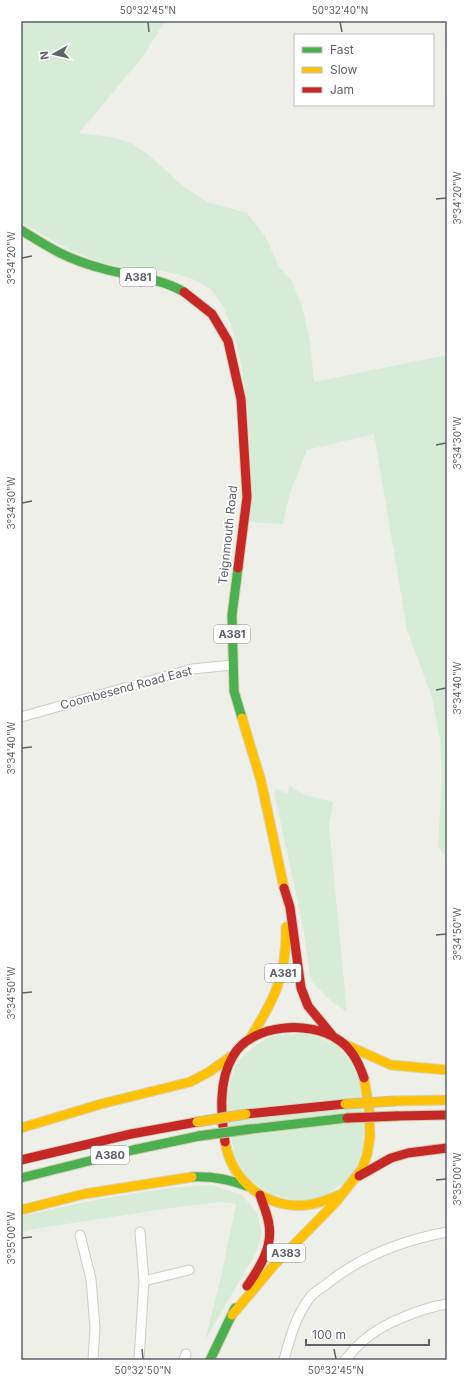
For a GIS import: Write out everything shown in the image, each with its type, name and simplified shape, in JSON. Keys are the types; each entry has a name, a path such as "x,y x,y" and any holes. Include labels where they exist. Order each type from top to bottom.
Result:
{"main road":[{"name":"Teignmouth Road","path":"21,230 56,253 76,261 103,269 163,282 180,290 212,314 228,341 241,400 247,497 232,615 234,691 261,781 291,915 301,988 308,1006 332,1035"},
{"name":"Teignmouth Road","path":"249,1040 273,1002 281,980 286,954 284,907 286,898"},
{"path":"21,1128 101,1104 190,1082 203,1076 233,1055 249,1040 274,1030 293,1027 310,1028 332,1035 342,1043 370,1057 391,1065 447,1070"},
{"path":"342,1043 359,1065 365,1082 371,1125 366,1157 359,1176"},
{"path":"233,1055 224,1086 222,1118 227,1151 234,1168 247,1186"},
{"name":"A380","path":"21,1160 131,1134 246,1114 345,1104 447,1100"},
{"name":"A380","path":"21,1178 133,1150 199,1136 347,1118 447,1115"},
{"path":"21,1210 84,1194 191,1177 212,1176 228,1179 247,1186 260,1195 279,1203 298,1206 319,1203 342,1194 359,1176 391,1158 408,1153 447,1148"},
{"name":"A383","path":"232,1315 282,1257 332,1209 342,1194"},
{"name":"A383","path":"210,1360 221,1334 266,1251 270,1228 260,1195"}],"street":[{"name":"Coombesend Road East","path":"21,717 192,669 233,665"},
{"path":"139,1360 144,1281 140,1232"},
{"path":"284,1360 290,1336 300,1314 312,1296 341,1272 367,1257 393,1246 447,1232"},
{"path":"80,1235 91,1279 95,1328 93,1360"},
{"path":"144,1281 189,1270"},
{"path":"345,1360 364,1339 386,1325 405,1317 447,1304"}],"green space":[{"path":"21,21 165,21 144,55 79,133 112,137 131,143 150,156 183,186 207,202 247,213 265,236 279,267 291,280 302,306 310,341 314,382 447,355 447,858 438,847 442,773 440,739 432,697 407,630 374,434 307,450 290,493 283,524 249,522 251,469 246,397 240,361 232,329 221,303 207,287 184,276 96,261 63,246 21,222"},
{"path":"289,786 305,795 333,802 329,826 347,1012 330,1000 311,981 303,927 274,792 277,789 288,794"},
{"path":"307,1033 335,1044 345,1054 359,1077 365,1144 357,1166 346,1181 328,1194 304,1201 273,1196 246,1176 234,1154 227,1110 227,1096 234,1069 239,1060 254,1046 271,1036"},
{"path":"212,1185 242,1195 257,1213 262,1232 257,1251 205,1340 221,1277 236,1204 220,1202 164,1209 21,1231 21,1216 139,1192"}],"traffic: fast":[{"path":"21,230 51,248 80,262 104,269 155,280 184,292"},
{"path":"238,568 232,615 234,691 242,718"},
{"path":"251,1129 347,1118"},
{"path":"199,1136 251,1129"},
{"path":"21,1178 133,1150 199,1136"},
{"path":"192,1177 220,1178 247,1186"},
{"path":"210,1360 235,1308"}],"traffic: slow":[{"path":"242,718 261,781 284,888"},
{"path":"249,1040 272,1000 277,987 284,960 286,927"},
{"path":"342,1043 391,1065 447,1070"},
{"path":"21,1128 101,1104 190,1082 209,1072 233,1055"},
{"path":"232,1315 275,1264 335,1203 362,1169 367,1155 370,1136 369,1108 364,1078"},
{"path":"395,1101 447,1100"},
{"path":"345,1104 395,1101"},
{"path":"197,1122 246,1114"},
{"path":"225,1142 229,1156 243,1181 265,1197 292,1205 307,1205 342,1194"},
{"path":"21,1210 84,1194 192,1177"}],"traffic: jam":[{"path":"184,292 212,314 228,341 241,399 247,497 238,568"},
{"path":"284,888 290,907 301,988 308,1006 332,1035"},
{"path":"225,1142 222,1121 222,1098 225,1076 233,1056 241,1045 253,1037 281,1028 311,1029 325,1033 342,1042 346,1046 357,1061 364,1078"},
{"path":"246,1114 345,1104"},
{"path":"397,1116 447,1115"},
{"path":"347,1118 397,1116"},
{"path":"21,1160 131,1134 197,1122"},
{"path":"359,1176 391,1158 408,1153 447,1148"},
{"path":"247,1286 264,1257 269,1241 270,1233 267,1214 260,1195"}]}
